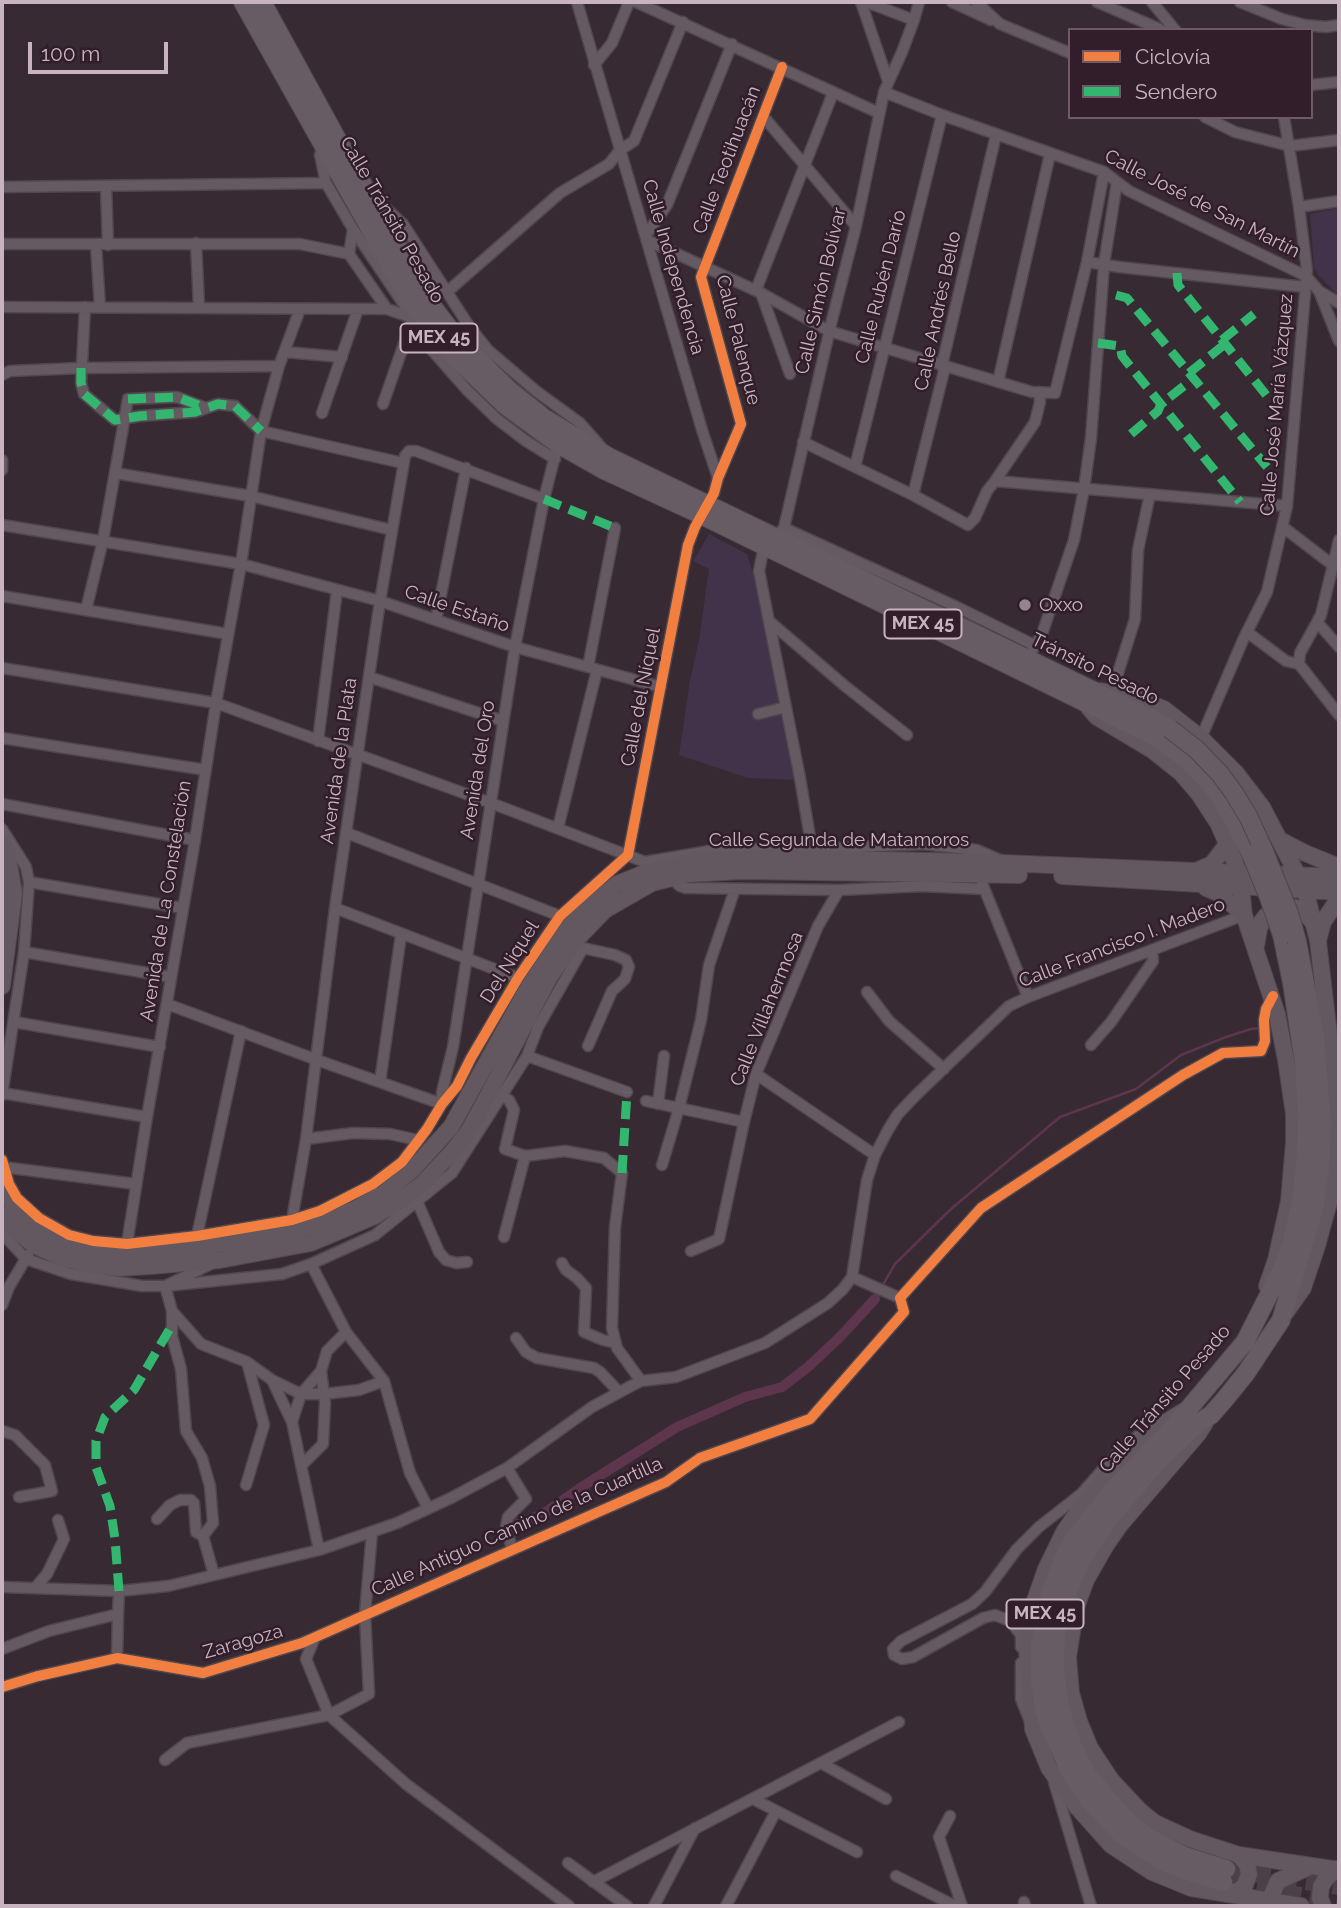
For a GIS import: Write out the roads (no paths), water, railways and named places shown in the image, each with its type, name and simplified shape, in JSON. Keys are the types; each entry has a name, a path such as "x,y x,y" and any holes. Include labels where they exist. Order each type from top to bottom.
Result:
{"main road":[{"name":"Calle Tránsito Pesado","path":"243,2 399,281 431,329 476,379 557,452 774,537"},
{"name":"Calle Tránsito Pesado","path":"262,2 432,306 455,336 500,383 544,418 609,457 774,537"},
{"name":"Tránsito Pesado","path":"774,537 1032,653 1101,691 1168,736 1196,749 1220,774 1249,818 1285,904 1297,941"},
{"name":"Tránsito Pesado","path":"774,537 1018,671 1101,691"},
{"path":"1253,1328 1276,1260 1289,1201 1294,1114 1286,1060 1269,1022 1273,996 1244,915 1245,876 1218,823 1181,773 1152,750 1097,717 1101,691 1134,697 1164,709 1201,738 1262,807 1302,882 1318,941 1325,1001 1315,1039"},
{"name":"Calle Tránsito Pesado","path":"1168,736 1182,756 1210,783 1251,853 1282,935 1292,983 1315,1039 1306,1081 1303,1197 1291,1245 1253,1328 1232,1359 1169,1432 1102,1503 1063,1559 1046,1606 1040,1644 1040,1681 1044,1710 1061,1754 1080,1788 1101,1814 1122,1835 1166,1863 1224,1882"},
{"path":"1278,836 1339,867"},
{"path":"1245,876 1250,868 1270,856 1278,836"},
{"path":"2,842 7,852 15,893 2,986"},
{"path":"1198,877 1228,843"},
{"name":"Calle Segunda de Matamoros","path":"981,875 1008,864 1198,877"},
{"name":"Calle Segunda de Matamoros","path":"34,1245 66,1244 97,1251 130,1253 254,1239 318,1225 384,1193 411,1171 451,1128 528,988 569,926 617,884 642,874 741,871 1198,877"},
{"name":"Calle Segunda de Matamoros","path":"2,1215 10,1226 34,1245 62,1258 90,1265 140,1267 220,1260 311,1243 375,1216 422,1184 468,1132 550,976 575,941 605,910 667,874"},
{"path":"1198,877 1245,876 1302,882 1339,892"},
{"path":"1198,877 1244,915"},
{"path":"1302,882 1339,877"},
{"path":"2,887 2,903"},
{"path":"1318,941 1323,922 1339,898"},
{"path":"1256,949 1262,922 1276,908 1297,908 1313,922"},
{"name":"Calle Tránsito Pesado","path":"1224,1882 1185,1856 1147,1838 1104,1797 1087,1774 1073,1747 1060,1708 1055,1650 1059,1619 1066,1596 1082,1559 1108,1520 1149,1471 1198,1423 1211,1415 1246,1373 1281,1320 1310,1222 1320,1170 1322,1126 1315,1039 1297,941"},
{"name":"Calle Segunda de Matamoros","path":"2,1189 20,1215 34,1245"},
{"path":"1186,1410 1158,1427 1116,1468 1079,1510 1064,1532 1046,1569 1032,1609 1027,1648 1033,1729 1050,1769 1077,1807 1111,1845 1152,1872 1191,1888 1224,1882 1239,1891 1245,1885 1249,1874 1247,1864 1239,1855"},
{"path":"1211,1415 1120,1525 1086,1580 1072,1623 1068,1657 1079,1721 1090,1748 1111,1780 1125,1797 1155,1822 1174,1832 1283,1870 1311,1866 1338,1870"},
{"path":"1224,1882 1243,1902 1292,1905 1283,1870"},
{"path":"1269,1903 1283,1870"},
{"path":"1323,1906 1320,1898 1321,1887 1326,1878 1338,1870"}],"street":[{"name":"Calle Independencia","path":"577,2 718,478"},
{"path":"594,65 612,43 629,2"},
{"path":"636,2 879,113"},
{"path":"863,2 914,20"},
{"path":"863,2 886,87"},
{"name":"Calle Simón Bolívar","path":"812,849 759,572 774,537 803,442 856,226 886,87 902,52 919,2"},
{"path":"952,2 1068,52"},
{"path":"976,2 1000,24"},
{"path":"1097,2 1157,28"},
{"path":"1152,2 1173,28"},
{"path":"1240,2 1305,25 1339,25"},
{"path":"447,292 560,193 609,164 620,150 634,141 683,22"},
{"path":"732,44 667,205 647,238 758,292 829,331 998,382 1055,393 1087,262 1104,172"},
{"name":"Calle Teotihuacán","path":"705,266 782,67"},
{"path":"1313,85 1339,82"},
{"name":"Calle José de San Martín","path":"886,87 942,116 1104,172 1139,196 1306,273"},
{"path":"790,374 758,292 833,93"},
{"path":"763,116 856,226"},
{"name":"Calle Rubén Darío","path":"855,467 942,116"},
{"path":"1209,119 1235,132 1290,146 1339,140"},
{"name":"Calle José María Vázquez","path":"1201,738 1267,592 1287,506 1306,273 1300,207 1284,119"},
{"name":"Calle Andrés Bello","path":"913,495 944,371 942,365 996,135"},
{"path":"324,145 320,155 326,184 429,347 497,419 526,441 557,452"},
{"path":"998,382 1050,154"},
{"path":"1032,653 1042,634 1074,540 1084,489 1091,438 1104,264 1117,181"},
{"path":"2,187 326,184"},
{"path":"106,186 108,245"},
{"path":"364,188 403,224 460,313 488,350 579,423 609,457"},
{"path":"1300,207 1339,201"},
{"path":"353,229 349,254 387,309"},
{"path":"196,243 199,307"},
{"path":"2,244 300,244 349,254"},
{"path":"96,245 100,307"},
{"path":"1087,262 1306,273 1319,291 1339,341"},
{"name":"Calle Palenque","path":"705,266 701,277 741,424 718,478"},
{"path":"1319,291 1339,303"},
{"path":"2,307 387,309 413,318 431,329"},
{"path":"84,394 81,368 85,307"},
{"name":"Avenida de La Constelación","path":"127,1244 261,431 279,366 300,309"},
{"path":"322,413 358,309"},
{"path":"383,404 413,318"},
{"path":"285,352 342,357"},
{"path":"2,375 9,371 81,368 279,366"},
{"path":"61,370 115,420 195,412 218,404 235,406 261,431 403,463 410,451 416,451 544,499"},
{"path":"803,442 968,525 975,518 987,491 1035,422 1040,402 1039,392"},
{"path":"86,610 103,540 128,399 177,397 206,408"},
{"name":"Avenida del Oro","path":"442,1104 515,647 544,499 557,452"},
{"path":"2,460 2,470"},
{"name":"Avenida de la Plata","path":"292,1220 306,1139 335,908 380,601 403,463"},
{"path":"436,620 466,468"},
{"path":"116,473 250,496 392,530"},
{"path":"714,493 718,478"},
{"path":"995,481 1287,506"},
{"path":"1101,691 1135,619 1138,550 1150,494"},
{"name":"Calle Estaño","path":"2,525 241,564 380,601 515,647 662,687"},
{"name":"Calle del Níquel","path":"628,855 688,545 695,527"},
{"path":"1283,527 1334,566"},
{"path":"558,828 593,669 615,528"},
{"path":"1339,540 1318,623 1300,653 1299,664 1339,715"},
{"path":"318,741 337,590"},
{"path":"2,596 228,634"},
{"path":"769,621 907,735"},
{"path":"1318,623 1339,647"},
{"path":"1247,632 1286,661 1299,664"},
{"path":"2,668 216,703 628,855 667,874 686,888 839,890 922,887 981,875 1028,997"},
{"path":"369,677 503,721"},
{"path":"758,714 786,707"},
{"path":"2,737 206,770"},
{"path":"2,804 195,840"},
{"path":"2,829 26,867 29,883 24,953 2,1094 147,1117"},
{"path":"347,833 560,916"},
{"path":"645,862 721,849 812,849 923,844 977,850 1008,864"},
{"name":"Del Niquel","path":"2,1164 17,1198 39,1218 69,1235 93,1241 127,1244 197,1236 292,1220 320,1211 373,1184 402,1162 457,1086 518,978 560,916 628,855"},
{"path":"29,883 183,908"},
{"path":"662,1164 701,1020 709,965 735,889"},
{"name":"Calle Villahermosa","path":"691,1251 719,1239 756,1074 818,926 839,890"},
{"path":"335,908 518,978"},
{"name":"Calle Francisco I. Madero","path":"852,1277 867,1180 875,1155 898,1114 1009,1006 1244,915"},
{"path":"380,1082 401,934"},
{"path":"538,1027 583,948 615,955 626,960 629,967 625,979 612,991 588,1046"},
{"path":"1091,1045 1111,1022 1153,961 1152,950"},
{"path":"24,953 171,977"},
{"path":"2,1233 34,1245 71,1274 142,1286 282,1274 376,1235 452,1173 527,1056 538,1027 550,976"},
{"path":"867,992 889,1021 944,1069"},
{"path":"167,1004 442,1104"},
{"path":"14,1022 160,1047"},
{"name":"Calle Antiguo Camino de la Cuartilla","path":"366,1614 666,1482 700,1458 810,1419 904,1312 901,1297 981,1208 1183,1075 1223,1054 1261,1051 1269,1022"},
{"path":"197,1236 241,1031"},
{"path":"527,1056 627,1092"},
{"path":"658,1104 664,1056"},
{"path":"756,1074 875,1155"},
{"path":"502,1096 509,1100 514,1111 505,1149 525,1156 565,1151 604,1158 622,1173 615,1227 612,1328 617,1348 641,1381"},
{"path":"646,1101 744,1122"},
{"path":"306,1139 353,1133 390,1134 418,1140"},
{"path":"504,1237 525,1156"},
{"path":"2,1164 136,1184"},
{"path":"417,1201 439,1252 446,1261 456,1264 467,1262"},
{"path":"2,1305 9,1287 34,1245"},
{"path":"165,1286 220,1260"},
{"path":"562,1263 565,1270 586,1288 584,1332 615,1343"},
{"path":"311,1264 346,1332 384,1381 411,1474 428,1508"},
{"path":"2,1587 119,1591 168,1586 319,1550 372,1532 451,1498 507,1468 592,1407 641,1381 676,1377 765,1343 828,1303 844,1289 852,1277 901,1297"},
{"path":"165,1286 172,1311 172,1336 181,1370 186,1432 202,1458 210,1486 213,1522 203,1536"},
{"path":"172,1311 201,1344 247,1362 272,1380 301,1394 359,1390 384,1381"},
{"path":"302,1465 323,1444 325,1403 321,1371 327,1351 346,1332"},
{"path":"516,1338 526,1352 537,1358 594,1368 619,1392"},
{"path":"246,1485 264,1425 247,1362"},
{"path":"292,1422 301,1394 321,1371"},
{"path":"272,1380 292,1422 319,1550"},
{"path":"1033,1729 1021,1699 1021,1635 1010,1621 995,1615 983,1618 913,1657 902,1659 894,1655 893,1649 901,1641 972,1604 985,1592 1017,1549 1039,1527 1081,1494 1129,1443 1158,1427"},
{"path":"2,1431 15,1435 46,1465 52,1491 19,1497"},
{"path":"507,1468 526,1499 508,1517 506,1527 512,1549"},
{"path":"157,1519 170,1505 180,1500 191,1500 194,1503 196,1532 203,1536 214,1575"},
{"path":"35,1588 47,1574 64,1539 58,1520"},
{"path":"165,1760 187,1743 329,1715 369,1694 366,1614 372,1532"},
{"path":"117,1658 119,1591"},
{"path":"2,1649 49,1631 118,1614"},
{"name":"Zaragoza","path":"2,1687 117,1658 202,1672 315,1637 366,1614"},
{"path":"315,1637 306,1659 329,1715 406,1784 569,1906"},
{"path":"281,1649 306,1659"},
{"path":"593,1882 899,1722"},
{"path":"821,1763 886,1799"},
{"path":"1050,1769 1091,1906"},
{"path":"753,1799 857,1852"},
{"path":"726,1906 776,1811"},
{"path":"950,1816 939,1837 962,1906"},
{"path":"654,1906 695,1828"},
{"path":"568,1863 627,1906"},
{"path":"896,1876 955,1906"}],"waterway":[{"path":"884,1283 895,1264 951,1209 1060,1117 1136,1089 1181,1055 1226,1037 1263,1028"},
{"path":"513,1526 543,1514 677,1427 745,1397 782,1387 840,1337 875,1299"}],"tunnel":[{"path":"1226,1869 1339,1886"},
{"path":"1230,1883 1339,1903"}],"place":[{"name":"Oxxo","path":"1025,605"}]}
